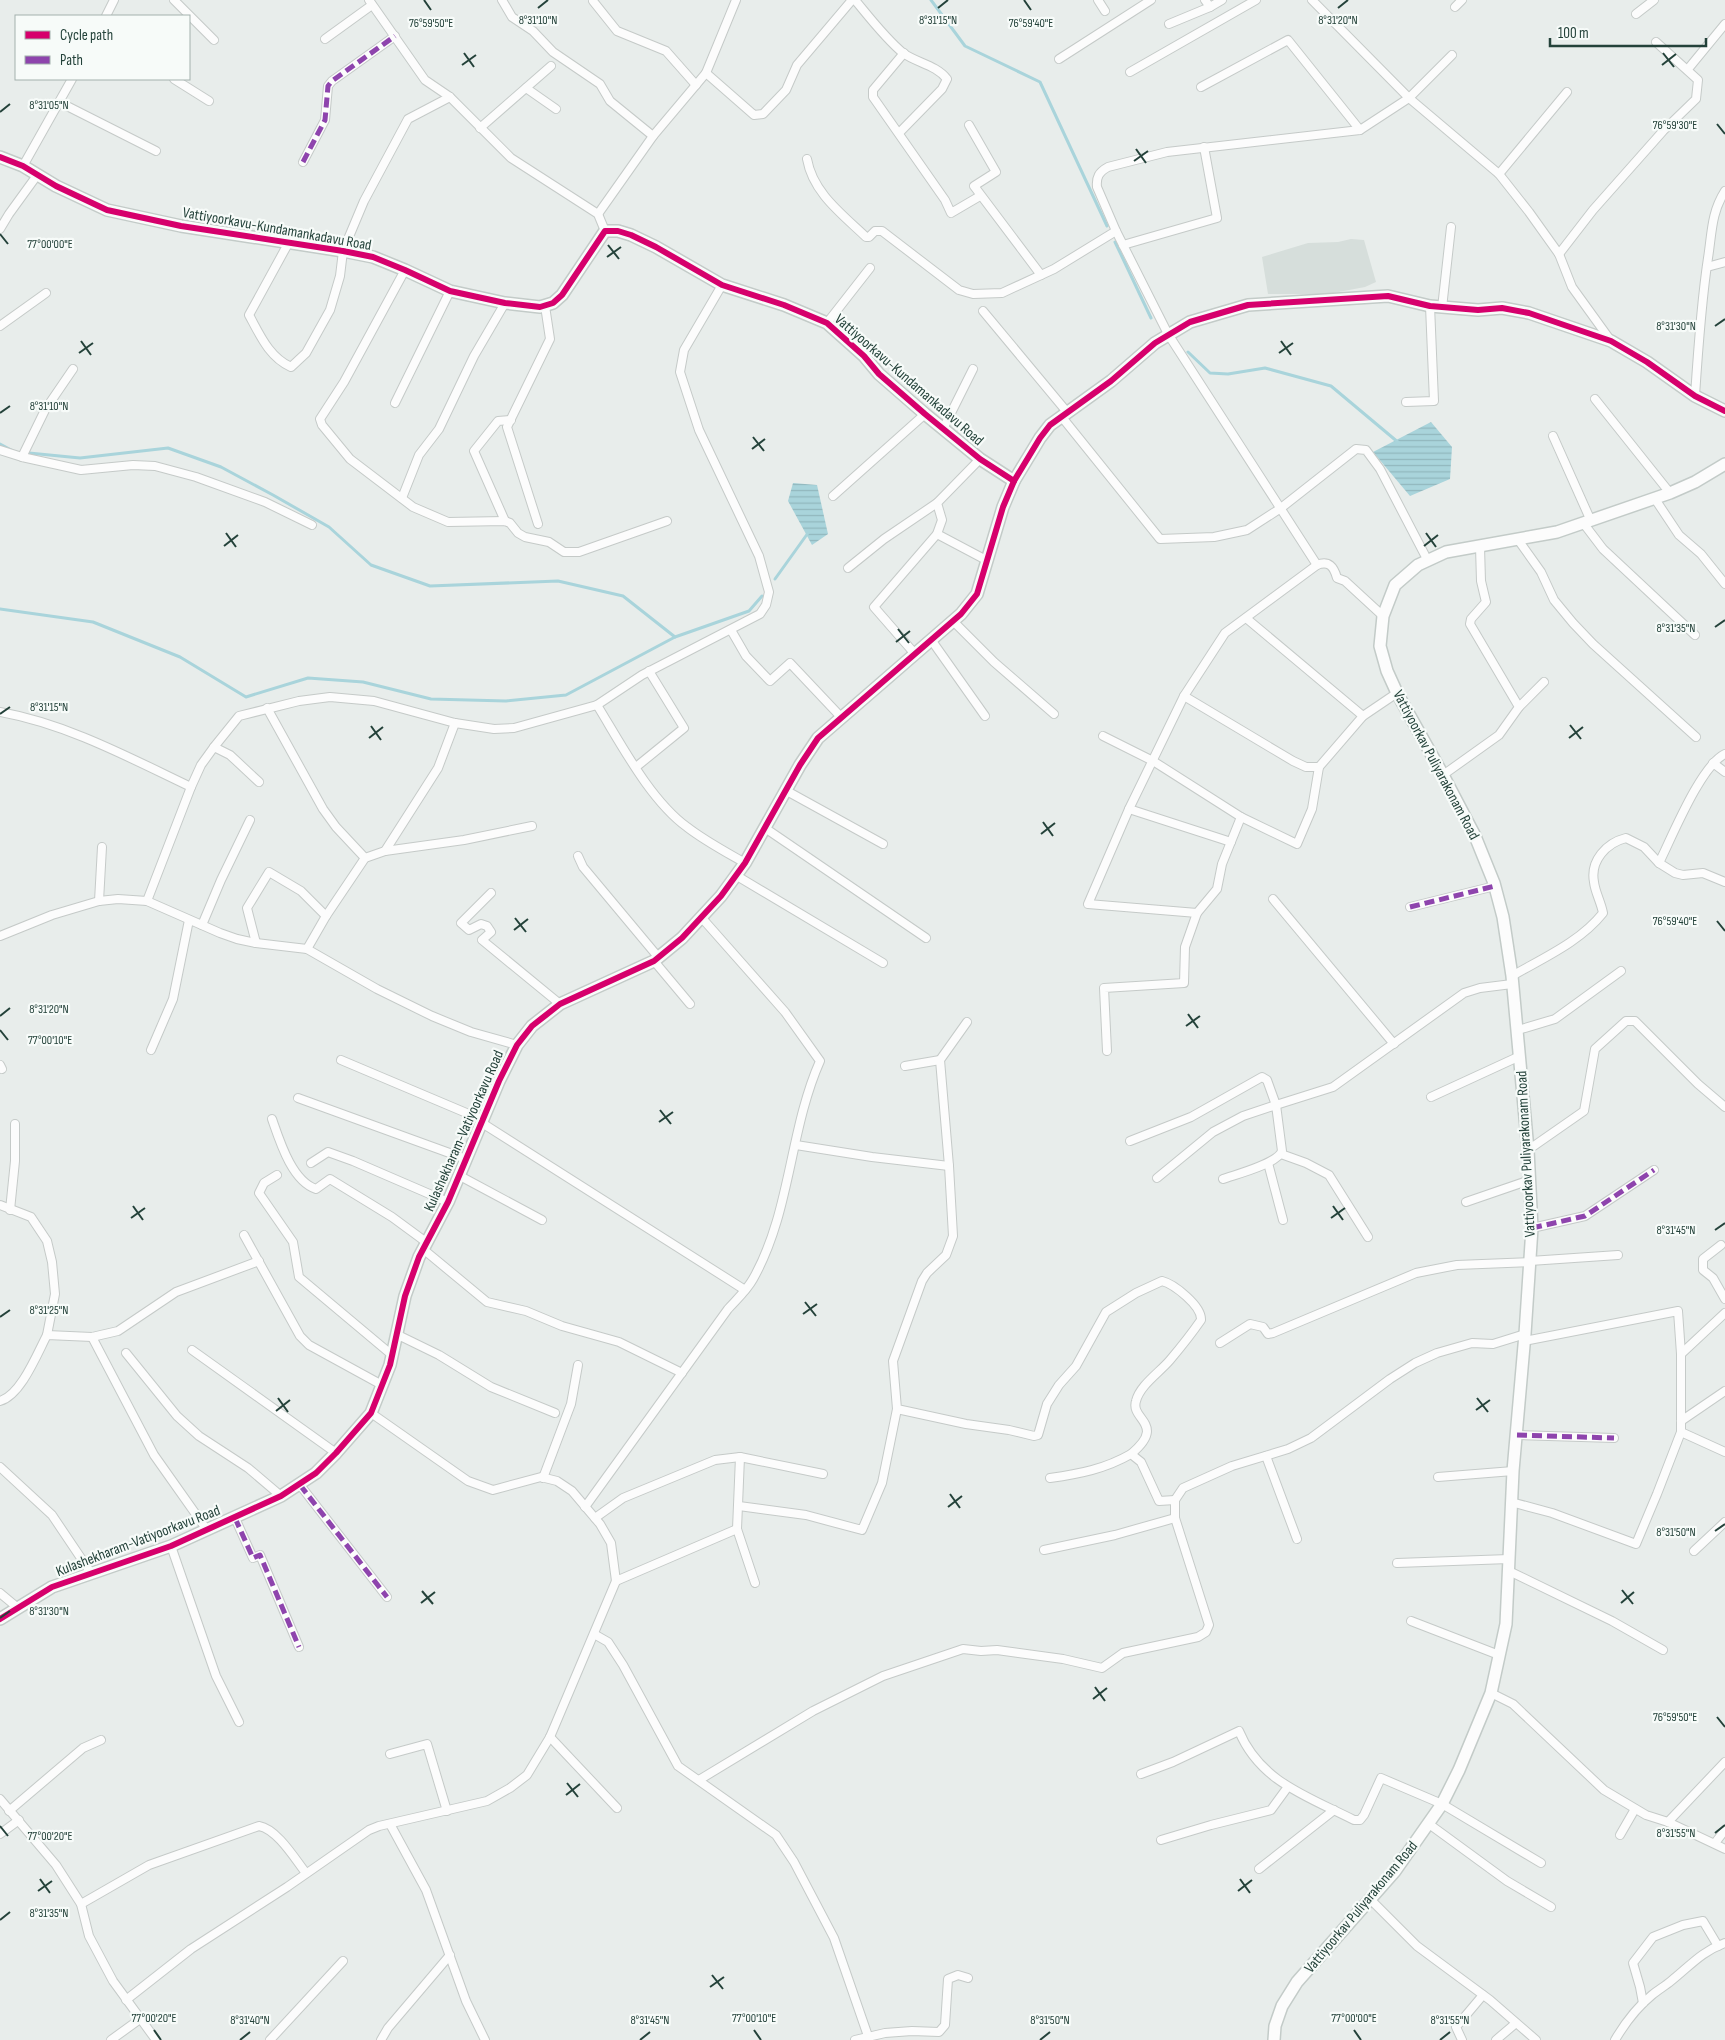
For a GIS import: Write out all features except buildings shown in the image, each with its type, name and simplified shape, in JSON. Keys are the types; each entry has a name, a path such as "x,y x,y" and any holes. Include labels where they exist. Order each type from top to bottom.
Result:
{"street":[{"path":"106,15 114,0"},
{"path":"174,0 189,15"},
{"path":"502,0 512,17 533,31 553,52 600,84 610,101 653,136"},
{"path":"598,214 653,136 706,73 736,0"},
{"path":"706,73 754,114 763,114 786,90 797,65 854,0 883,34 904,53 938,71 947,82 899,133"},
{"path":"1098,0 1105,12"},
{"path":"1059,59 1151,0"},
{"path":"1205,0 1210,7"},
{"path":"1169,24 1222,0"},
{"path":"1130,72 1256,0"},
{"path":"1312,0 1409,98 1499,174 1530,212 1559,254 1572,287 1611,341"},
{"path":"1455,7 1462,0"},
{"path":"1636,14 1654,0"},
{"path":"592,1 617,30 666,51 696,85"},
{"path":"324,39 370,3 425,80 450,97 511,158 598,214 605,231 562,295 553,303 545,306 550,339 507,427 538,524"},
{"path":"190,16 214,40"},
{"path":"1688,69 1725,24"},
{"path":"303,162 326,120 328,86 332,80 395,36"},
{"path":"1201,87 1288,40 1360,130"},
{"path":"1559,254 1599,203 1663,131 1696,99 1698,80 1656,42"},
{"path":"904,53 872,93 952,213 980,196"},
{"path":"1317,565 1168,334 1116,231 1096,181 1102,171 1108,167 1167,152 1360,130 1409,98 1452,55"},
{"path":"480,128 551,66"},
{"path":"23,166 71,80"},
{"path":"176,80 209,101"},
{"path":"526,88 556,109"},
{"path":"1499,174 1567,92"},
{"path":"289,242 249,314 263,342 280,362 291,367 306,353 330,310 340,276 343,251 364,201 408,119 450,97"},
{"path":"59,102 156,151"},
{"path":"969,125 996,172 974,186 1041,275"},
{"path":"1123,245 1217,218 1204,147"},
{"name":"Vattiyoorkavu-Kundamankadavu Road","path":"0,157 23,166 56,186 107,210 181,226 373,257 450,291 505,303 531,307 545,306"},
{"path":"806,159 809,173 826,199 866,236 870,236 877,230 882,230 959,290 973,294 1002,293 1041,275 1116,231"},
{"path":"0,229 38,174"},
{"path":"1695,396 1701,314 1707,267 1717,204 1725,191"},
{"path":"1406,402 1434,401 1436,307 1451,227"},
{"name":"Vattiyoorkavu-Kundamankadavu Road","path":"605,231 631,234 722,285 784,305 827,323 864,356 879,374 925,414 980,459 1014,481"},
{"path":"1707,267 1725,262"},
{"path":"827,323 870,268"},
{"path":"405,270 320,421 350,459 402,498 430,516 448,522 505,521 510,523 518,533 525,537 548,542 564,552 572,553 667,521"},
{"path":"147,901 190,787 201,765 239,716 298,701 343,697 374,701 455,723 505,729 597,705 650,672 756,618 764,610 768,596 768,587 759,556 699,430 680,372 684,350 722,285"},
{"path":"395,403 450,291"},
{"path":"0,326 46,293"},
{"path":"1014,481 1040,438 1050,426 1110,381 1155,343 1190,322 1248,305 1388,296 1436,307 1478,310 1502,308 1529,313 1611,341 1647,362 1695,396 1725,411"},
{"path":"402,498 419,455 439,429 474,356 505,303"},
{"path":"983,311 1160,539 1214,537 1247,530 1281,508 1356,448 1360,448 1370,453 1380,469 1428,561"},
{"path":"22,457 45,410 73,369"},
{"path":"943,429 973,369"},
{"path":"1595,399 1670,493"},
{"path":"833,496 925,414"},
{"path":"505,521 474,451 498,421 511,420"},
{"path":"1553,436 1588,522 1603,549 1695,635"},
{"path":"0,450 22,457 81,470 134,465 155,466 196,477 265,502 312,526"},
{"path":"848,568 884,539 937,503 980,459"},
{"name":"Vattiyoorkav Puliyarakonam Road","path":"1274,2040 1275,2026 1282,2006 1297,1982 1395,1871 1442,1804 1459,1770 1490,1693 1506,1624 1513,1471 1525,1338 1532,1228 1528,1150 1512,980 1503,918 1495,886 1475,836 1397,693 1380,646 1383,616 1394,585 1418,565 1446,552 1558,532 1670,493 1695,482 1725,464"},
{"name":"Kulashekharam-Vatiyoorkavu Road","path":"0,1619 52,1587 171,1546 281,1496 316,1473 336,1453 371,1413 398,1335 405,1296 425,1245 460,1176 499,1081 517,1045 532,1026 560,1004 657,959 682,938 701,917 746,863 785,790 818,738 971,604 977,594 1003,507 1014,481"},
{"path":"1655,499 1679,535 1701,554 1725,584"},
{"path":"915,654 874,608 936,534 942,520 937,503"},
{"path":"936,534 988,561"},
{"path":"1520,540 1541,572 1554,600 1573,623 1593,644 1696,737"},
{"path":"1480,547 1482,581 1486,602 1470,624 1519,707"},
{"path":"1197,913 1088,904 1129,809 1184,696 1225,633 1323,562 1334,568 1337,578 1345,581 1383,616"},
{"path":"1246,618 1363,716"},
{"path":"953,621 994,662 1054,714"},
{"path":"731,630 746,656 770,681 790,663 841,717"},
{"path":"932,640 985,716"},
{"path":"636,767 684,728 650,672"},
{"path":"1443,775 1499,735 1519,707 1544,682"},
{"path":"1103,736 1153,760 1241,817 1297,844 1312,809 1319,767 1363,716 1397,693"},
{"path":"1184,696 1293,761 1306,767 1319,767"},
{"path":"597,705 636,767 663,804 686,827 746,863"},
{"path":"266,708 323,809 336,827 365,858"},
{"path":"0,712 67,731 124,755 190,787"},
{"path":"385,851 438,768 455,723"},
{"path":"214,747 230,755 259,782"},
{"path":"1659,863 1701,779 1713,763 1725,754"},
{"path":"1713,763 1725,772"},
{"path":"785,790 884,844"},
{"path":"1129,809 1231,842"},
{"path":"1107,1051 1104,988 1184,983 1185,947 1197,913 1217,889 1222,864 1241,817"},
{"path":"202,924 250,820"},
{"path":"307,949 326,916 365,858 385,851 464,840 532,826"},
{"path":"765,828 926,938"},
{"path":"1157,1178 1213,1132 1243,1116 1333,1087 1464,993 1512,980 1573,941 1596,922 1603,913 1594,882 1593,868 1601,853 1617,840 1626,838 1634,841 1659,863 1675,872 1683,875 1703,873 1725,882"},
{"path":"99,901 102,848"},
{"path":"578,856 583,867 657,959 690,1004"},
{"path":"256,943 247,908 269,872 301,891 326,916"},
{"path":"737,876 883,963"},
{"path":"1410,907 1495,886"},
{"path":"491,893 461,923 470,930 481,924 487,926 491,932 482,940 560,1004"},
{"path":"1274,898 1394,1044"},
{"path":"0,936 52,915 99,901 118,899 147,901 202,924 220,934 256,943 307,949 377,990 432,1016 471,1032 517,1045"},
{"path":"585,1507 728,1309 752,1281 775,1229 809,1087 820,1061 785,1012 701,917"},
{"path":"151,1050 172,999 189,920"},
{"path":"1518,1030 1555,1019 1621,971"},
{"path":"1528,1150 1584,1111 1596,1049 1626,1021 1635,1021 1698,1084 1725,1107"},
{"path":"739,1506 806,1515 862,1530 882,1483 897,1409 893,1361 922,1281 927,1273 946,1255 953,1236 940,1060 967,1022"},
{"path":"1431,1097 1520,1056"},
{"path":"341,1060 483,1122 745,1290"},
{"path":"905,1066 940,1060"},
{"path":"1130,1141 1191,1117 1263,1076 1267,1080 1276,1105 1281,1154"},
{"path":"298,1098 466,1159"},
{"path":"272,1119 279,1141 298,1176 316,1189 330,1179 392,1217 487,1302 526,1311 562,1326 618,1342 682,1373"},
{"path":"10,1210 15,1161 15,1124"},
{"path":"796,1145 872,1157 949,1166"},
{"path":"311,1163 328,1152 448,1202"},
{"path":"1223,1179 1268,1163 1281,1154"},
{"path":"1281,1154 1306,1163 1329,1175 1368,1237"},
{"path":"1268,1163 1283,1220"},
{"path":"1532,1228 1585,1216 1654,1170"},
{"path":"277,1175 264,1183 259,1193 293,1242 299,1277 392,1355"},
{"path":"460,1176 542,1220"},
{"path":"1466,1202 1530,1180"},
{"path":"0,1205 31,1217 47,1241 55,1282 55,1294 47,1335 17,1390 6,1399 0,1401"},
{"path":"244,1235 300,1336 309,1345 382,1384"},
{"path":"1721,1245 1703,1259 1703,1270 1713,1278 1725,1299"},
{"path":"1220,1343 1250,1324 1262,1327 1268,1334 1273,1333 1416,1273 1457,1265 1530,1262 1618,1255"},
{"path":"47,1335 92,1337 118,1331 176,1292 259,1261"},
{"path":"897,1409 966,1424 1009,1430 1034,1436 1038,1435 1047,1404 1059,1385 1076,1366 1106,1312 1136,1293 1162,1281 1174,1288 1197,1306 1202,1314 1201,1320 1170,1360 1145,1386 1137,1399 1136,1409 1147,1426 1143,1445 1114,1464 1100,1469 1050,1478"},
{"path":"699,1780 813,1711 882,1676 963,1649 997,1650 1062,1659 1102,1668 1123,1653 1198,1637 1206,1632 1209,1625 1175,1518 1174,1500 1183,1488 1199,1479 1232,1466 1288,1449 1311,1438 1390,1379 1437,1352 1472,1343 1493,1344 1678,1311 1681,1354 1681,1432 1658,1494 1636,1544 1552,1513 1511,1502"},
{"path":"1681,1354 1725,1313"},
{"path":"398,1335 440,1355 491,1386 555,1413"},
{"path":"92,1337 154,1455 207,1530"},
{"path":"192,1350 336,1453"},
{"path":"126,1353 177,1416 193,1431 248,1468 281,1496"},
{"path":"543,1478 571,1404 578,1365"},
{"path":"1681,1421 1725,1391"},
{"path":"126,2000 191,1949 287,1888 369,1830 487,1801 510,1788 527,1775 550,1737 616,1582 611,1543 595,1518 572,1491 557,1481 543,1478 493,1490 468,1481 371,1413"},
{"path":"1681,1432 1725,1452"},
{"path":"1517,1435 1614,1438"},
{"path":"1131,1454 1141,1462 1159,1501 1174,1500"},
{"path":"1266,1456 1297,1539"},
{"path":"595,1518 623,1498 716,1460 740,1457 823,1474"},
{"path":"740,1457 737,1529 755,1583"},
{"path":"0,1467 52,1515 91,1573"},
{"path":"1438,1477 1513,1471"},
{"path":"300,1485 387,1597"},
{"path":"235,1518 253,1558 260,1555 299,1647"},
{"path":"1044,1550 1115,1535 1175,1518"},
{"path":"1694,1551 1725,1522"},
{"path":"616,1582 737,1529"},
{"path":"171,1546 216,1676 239,1722"},
{"path":"1397,1563 1509,1565 1663,1650"},
{"path":"0,1593 18,1608"},
{"path":"1411,1621 1499,1655"},
{"path":"594,1634 608,1642 623,1665 678,1766 776,1835 794,1862 834,1938 868,2036"},
{"path":"1490,1693 1513,1704 1604,1790 1646,1815 1668,1822 1725,1849"},
{"path":"1141,1774 1173,1762 1238,1731 1245,1746 1257,1762 1287,1788 1354,1820 1360,1820 1364,1815 1381,1778 1442,1804 1541,1862"},
{"path":"550,1737 618,1808"},
{"path":"9,1811 83,1748 101,1740"},
{"path":"390,1754 427,1744 447,1811"},
{"path":"1668,1822 1725,1762"},
{"path":"1161,1840 1271,1810 1287,1788"},
{"path":"0,1800 56,1865 81,1904 89,1936 113,1982 156,2040"},
{"path":"1620,1835 1635,1809"},
{"path":"1259,1869 1334,1810"},
{"path":"0,1834 18,1820"},
{"path":"390,1824 426,1890 466,2001 485,2040"},
{"path":"1429,1824 1507,1880 1552,1907"},
{"path":"81,1904 149,1865 259,1826 264,1826 278,1838 306,1873"},
{"path":"1715,1843 1725,1830"},
{"path":"1370,1899 1417,1946 1483,1995 1536,2040"},
{"path":"1615,2040 1630,2015 1671,1982 1697,1958 1709,1949 1721,1945 1703,1921 1683,1925 1653,1937 1633,1963 1643,2004"},
{"path":"381,2040 388,2028 450,1955"},
{"path":"270,2040 343,1962"},
{"path":"855,2040 868,2036 903,2032 933,2033 941,2031 945,2025 948,1978 958,1974 968,1978"},
{"path":"1462,2040 1456,2027 1483,1995"},
{"path":"111,2040 140,2019"},
{"path":"1496,2040 1516,2023"}],"shaded area":[{"path":"1351,239 1364,240 1376,282 1365,287 1328,294 1268,294 1262,257 1308,243 1338,242"}],"water":[{"path":"1431,422 1452,447 1450,479 1410,496 1373,452"},
{"path":"793,483 817,485 828,534 812,545 788,501"}],"waterway":[{"path":"931,0 965,46 1040,82 1107,226"},
{"path":"1115,242 1151,318"},
{"path":"1188,352 1210,373 1228,374 1265,368 1331,386 1399,443"},
{"path":"0,444 13,451"},
{"path":"29,453 80,458 168,448 221,467 329,527 371,565 430,586 558,581 623,596 675,637"},
{"path":"775,579 808,533"},
{"path":"0,609 93,622 180,657 246,697 308,678 363,682 431,699 506,701 566,695 675,637 749,611 762,596"}],"marked path":[{"path":"303,162 325,120 328,86 332,81 395,36"},
{"path":"1410,907 1495,886"},
{"path":"1532,1228 1585,1216 1654,1170"},
{"path":"1517,1435 1614,1438"},
{"path":"300,1485 387,1597"},
{"path":"235,1518 253,1558 260,1555 299,1647"}],"cycle path":[{"path":"0,157 23,166 56,186 107,210 181,226 373,257 450,291 505,303 540,307 553,303 562,295 605,231 618,231 631,235 656,247 722,285 784,305 827,323 864,356 879,374 925,414 980,459 1014,481 1050,425 1111,381 1155,343 1190,322 1248,305 1388,296 1430,306 1478,310 1502,308 1529,313 1611,341 1647,362 1695,396 1725,411"},
{"path":"0,1619 52,1587 171,1546 281,1496 316,1473 336,1453 371,1413 390,1365 405,1296 419,1257 448,1202 499,1081 517,1045 532,1026 560,1004 654,961 682,938 721,896 745,863 800,765 818,738 961,614 977,594 1003,507 1014,481"}]}
